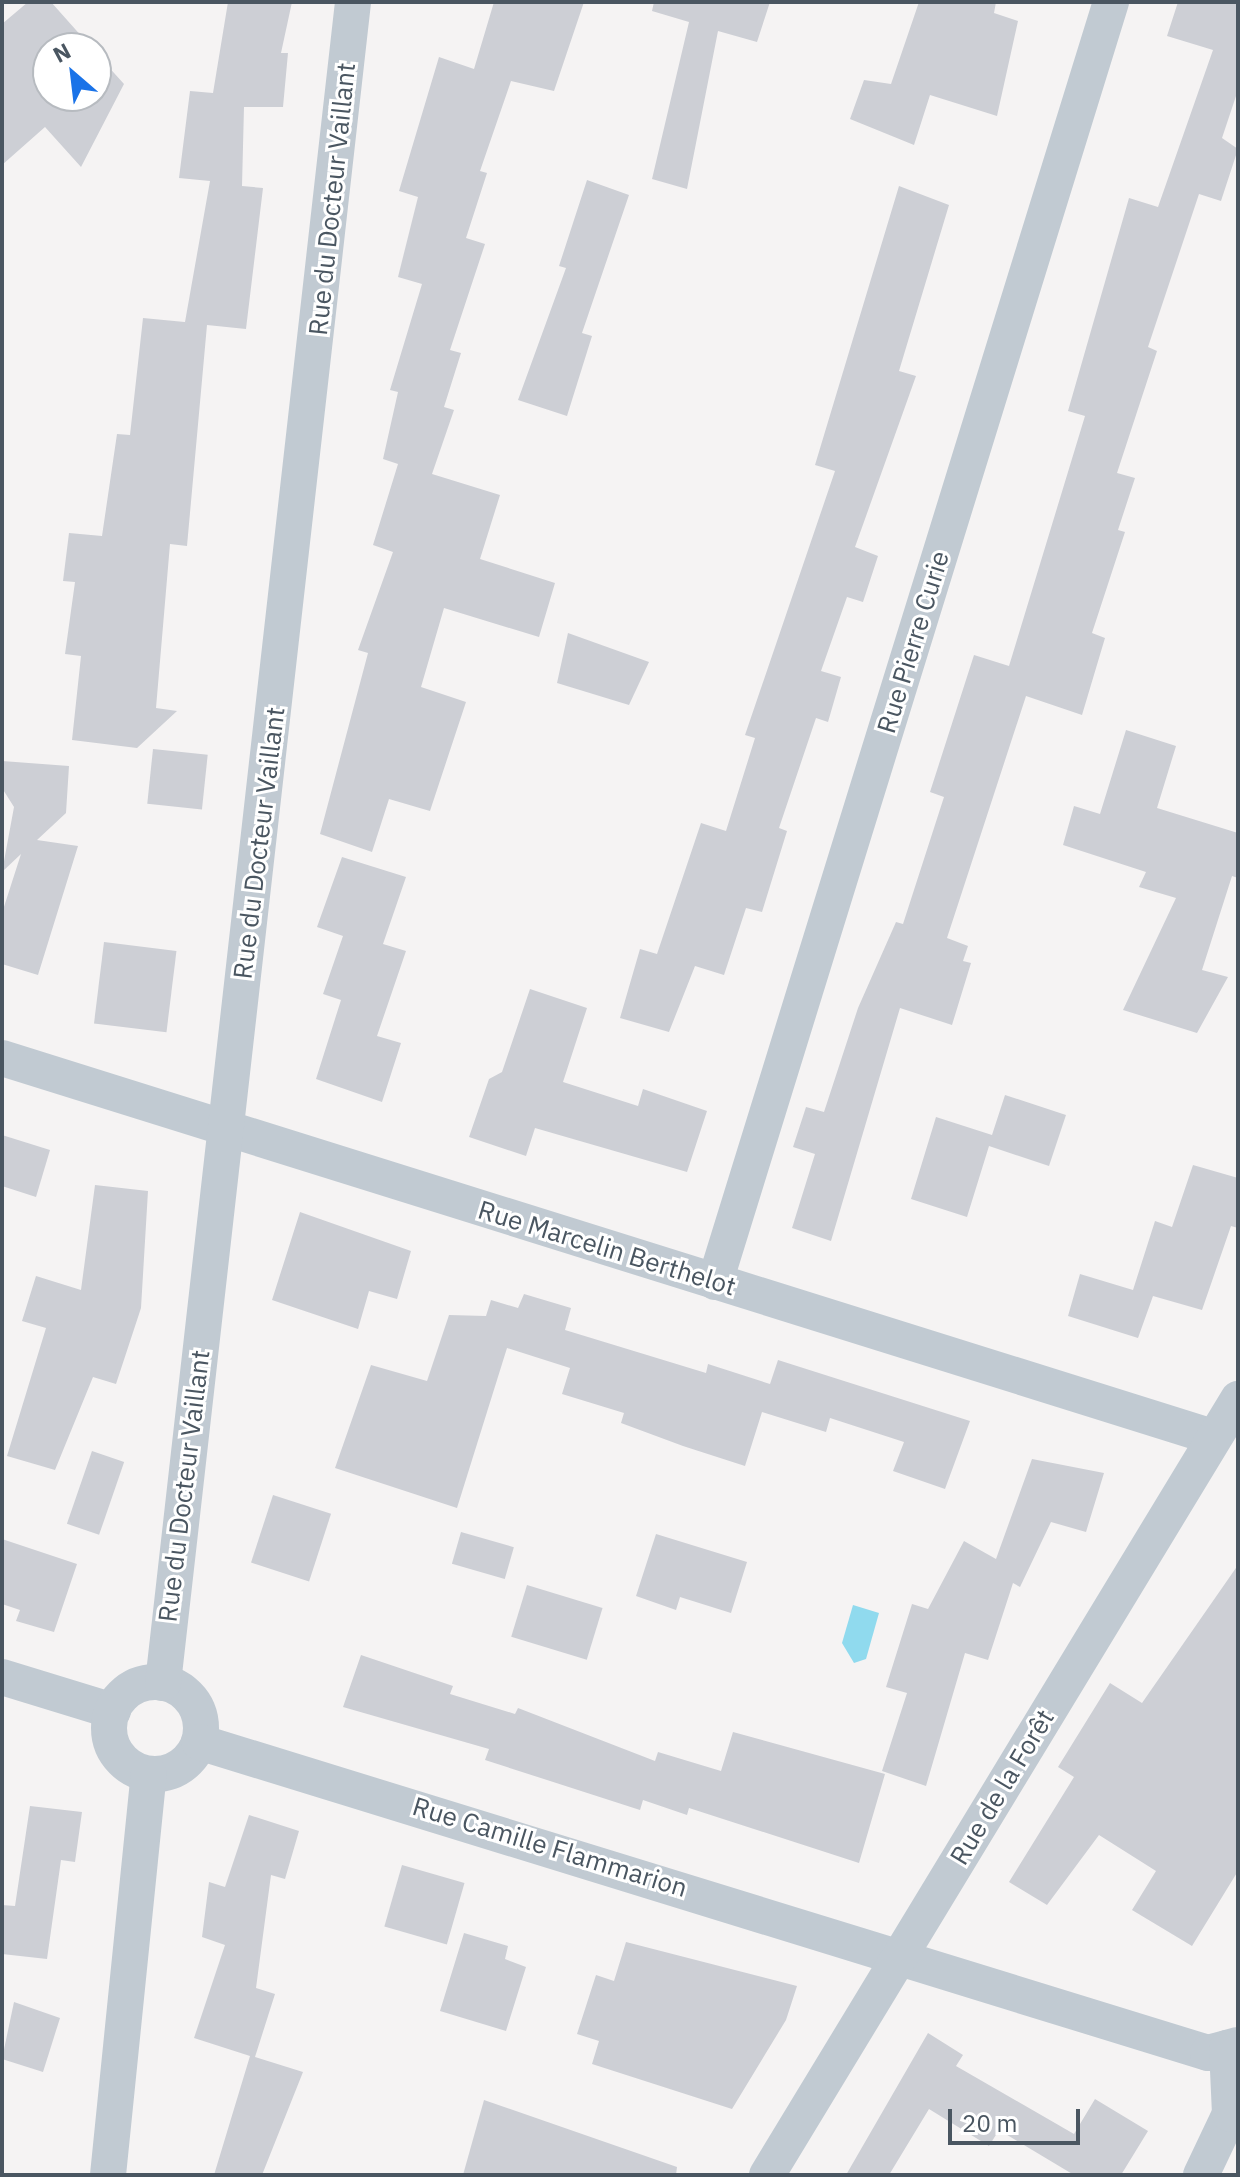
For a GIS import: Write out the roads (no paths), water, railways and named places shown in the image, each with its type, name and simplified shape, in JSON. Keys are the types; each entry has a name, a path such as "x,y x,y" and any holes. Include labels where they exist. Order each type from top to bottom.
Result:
{"street":[{"name":"Rue du Docteur Vaillant","path":"163,1683 353,2"},
{"name":"Rue Pierre Curie","path":"715,1282 1111,2"},
{"name":"Rue Marcelin Berthelot","path":"2,1058 1213,1437"},
{"name":"Rue de la Forêt","path":"767,2175 1238,1399"},
{"path":"2,1677 113,1711"},
{"path":"163,1683 198,1711 199,1742 180,1767 149,1774 115,1752 113,1711 128,1691 163,1683"},
{"name":"Rue Camille Flammarion","path":"199,1742 901,1955 1208,2053 1233,2046"},
{"path":"108,2175 149,1774"},
{"path":"1201,2175 1230,2114 1233,2046"}],"water":[{"path":"853,1605 879,1613 866,1659 854,1663 842,1643"}]}
